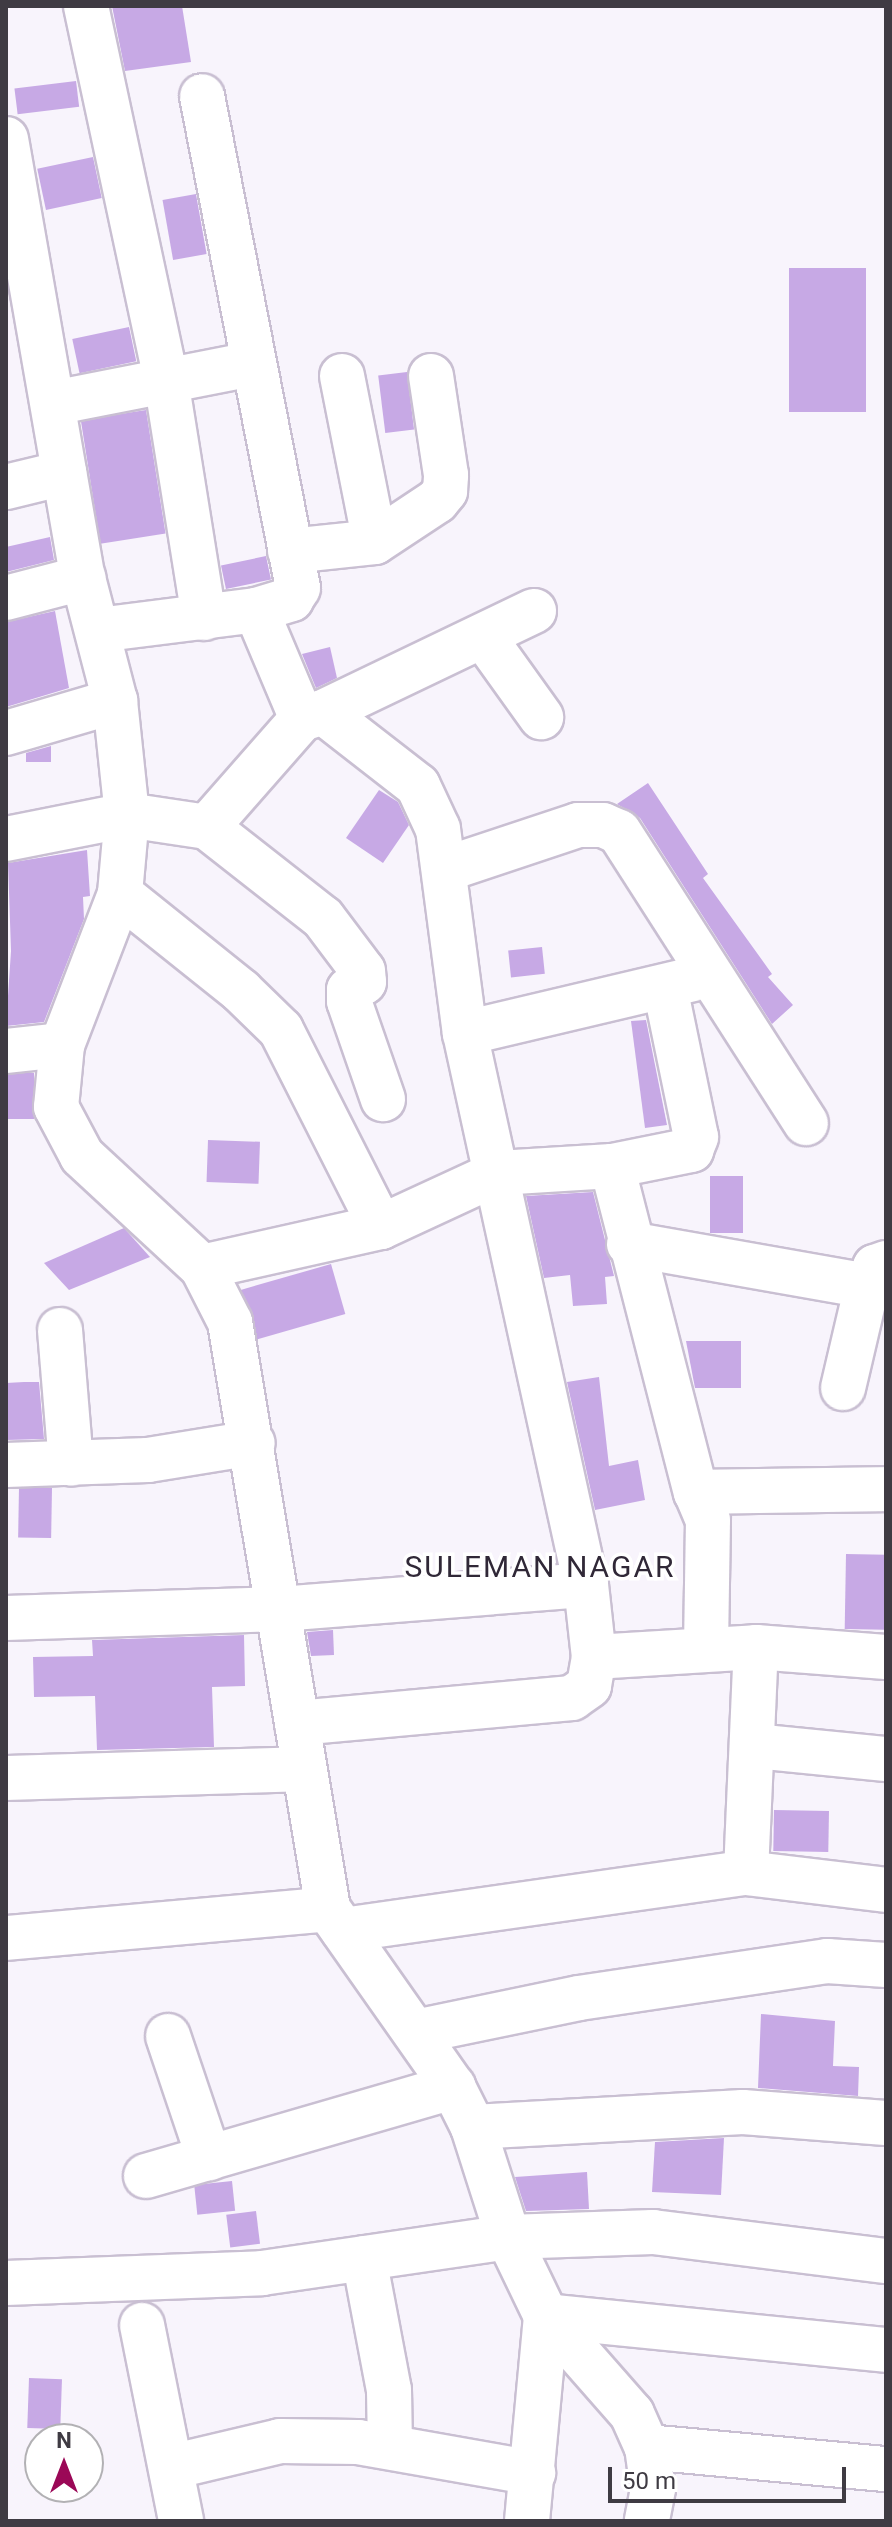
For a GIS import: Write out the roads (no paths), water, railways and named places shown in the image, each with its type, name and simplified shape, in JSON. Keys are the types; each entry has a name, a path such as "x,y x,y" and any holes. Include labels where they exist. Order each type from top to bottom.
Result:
{"street":[{"path":"86,6 166,380 204,618"},
{"path":"98,630 256,610 296,595 202,96"},
{"path":"6,139 24,346 53,403 83,578 115,701 127,815 120,894 62,1045 56,1107 82,1156 202,1267 230,1322 253,1443 303,1769 335,1919 453,2087 473,2127 508,2237 546,2316 632,2414 647,2447 653,2489 647,2521"},
{"path":"53,403 251,364"},
{"path":"342,376 375,542"},
{"path":"290,551 375,542 445,491 431,376"},
{"path":"6,487 64,473"},
{"path":"6,598 83,578"},
{"path":"256,610 312,716 418,786 438,829 446,869 465,1033 586,1585 594,1657 589,1686 572,1698 297,1723"},
{"path":"207,827 312,716 534,611"},
{"path":"483,636 541,717"},
{"path":"6,733 115,701"},
{"path":"6,839 127,815 207,827 323,918 363,971 364,982 349,990 349,1001 383,1099"},
{"path":"446,869 578,825 603,825 619,832 806,1123"},
{"path":"120,894 241,991 281,1030 381,1227"},
{"path":"465,1033 712,974"},
{"path":"202,1267 381,1227 498,1173 612,1166 676,1157 691,1150 696,1137 665,987"},
{"path":"6,1051 62,1045"},
{"path":"612,1166 629,1244 696,1492 708,1520 706,1648"},
{"path":"629,1244 876,1274 843,1388"},
{"path":"60,1330 71,1464"},
{"path":"6,1465 148,1460 253,1443"},
{"path":"696,1492 886,1489"},
{"path":"6,1618 280,1609 586,1585"},
{"path":"594,1657 756,1647 886,1657"},
{"path":"746,1873 755,1746 756,1647"},
{"path":"755,1746 886,1759"},
{"path":"6,1778 303,1769"},
{"path":"6,1938 335,1919 746,1873 886,1890"},
{"path":"415,2032 579,1998 827,1961 886,1965"},
{"path":"168,2036 209,2158"},
{"path":"146,2176 453,2087"},
{"path":"473,2127 743,2112 886,2123"},
{"path":"6,2283 262,2273 508,2237 653,2232 886,2261"},
{"path":"364,2258 389,2390 390,2447"},
{"path":"546,2316 886,2350"},
{"path":"527,2521 546,2316"},
{"path":"142,2325 181,2521"},
{"path":"171,2467 280,2441 390,2447 533,2473"},
{"path":"647,2447 886,2469"}],"district":[{"name":"SULEMAN NAGAR","path":"540,1567"}]}
